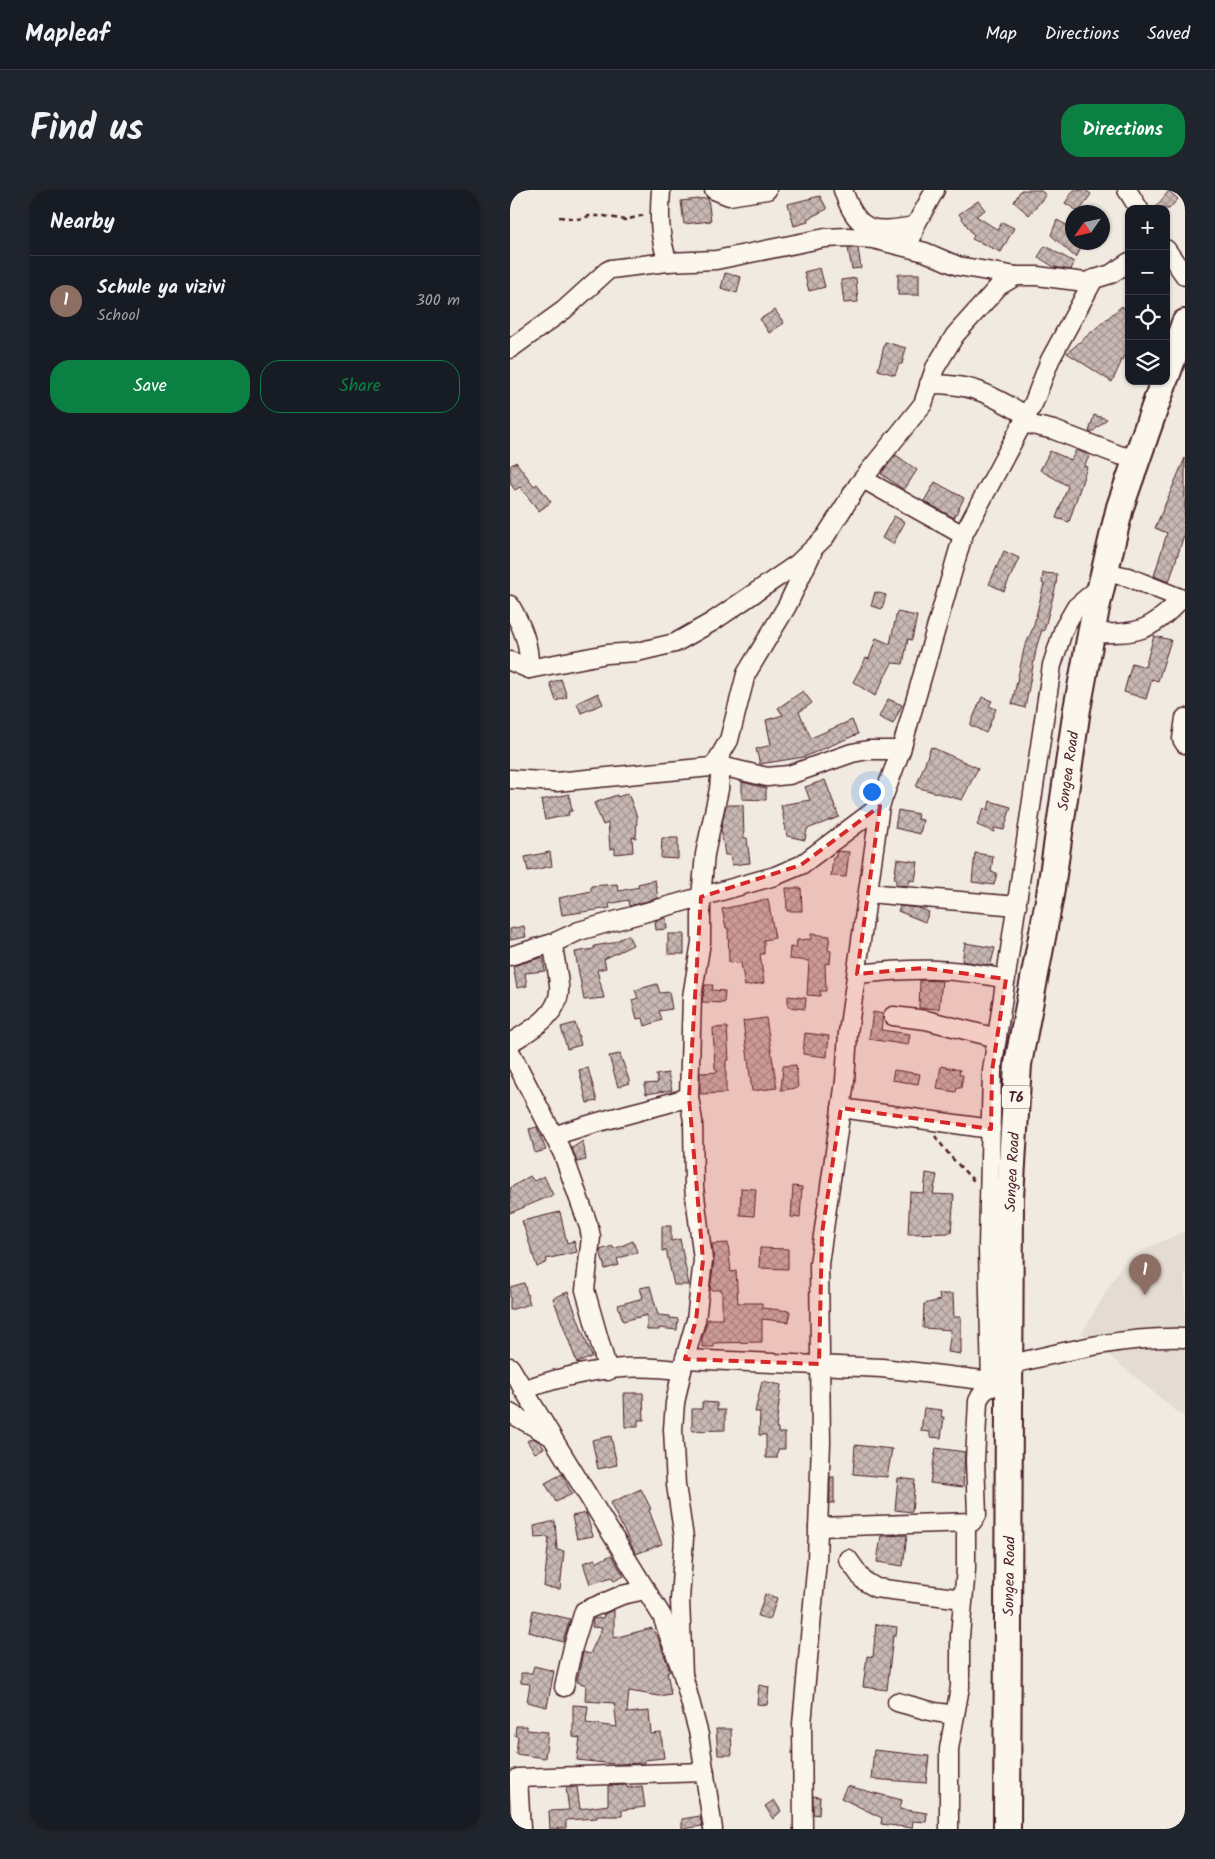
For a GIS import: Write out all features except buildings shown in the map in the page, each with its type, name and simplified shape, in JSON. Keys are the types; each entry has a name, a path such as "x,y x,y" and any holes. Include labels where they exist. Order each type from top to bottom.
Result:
{"highway":[{"path":"1170,365 1185,323"},
{"name":"Songea Road","path":"1008,1829 1010,1457 1000,1379 1018,1064 1050,895 1077,709 1091,633 1120,507 1163,385"}],"street":[{"path":"661,190 659,213 662,246 668,262"},
{"path":"714,190 729,196 767,190"},
{"path":"843,190 853,214 862,225 886,230 915,226"},
{"path":"912,249 915,226 935,190"},
{"path":"1126,190 1136,205"},
{"path":"510,349 564,310 607,271 668,262 716,260 825,238 848,236 873,239 912,249 958,266 1016,276 1037,276 1078,282 1112,274 1125,265"},
{"path":"1167,250 1185,276"},
{"path":"510,661 529,668 607,654 637,652 675,643 712,622 797,564 825,536 863,479 923,404 934,368 954,335 999,286 1016,276"},
{"path":"803,1829 802,1724 818,1527 822,1384 819,1364 821,1241 841,1108 848,1033 880,806 901,750 962,535 1024,419 1050,360 1094,279"},
{"path":"930,384 956,384 977,388 1024,419 1119,455 1137,459"},
{"path":"863,479 962,535"},
{"path":"683,1675 680,1600 684,1538 676,1485 672,1429 683,1365 696,1320 703,1260 694,1187 693,1122 690,1096 692,997 701,942 701,897 705,854 719,789 718,766 728,740 746,674 787,606 815,546"},
{"path":"1000,1379 988,1247 992,1071 1052,665 1064,628 1076,607 1103,579 1128,577 1183,600 1156,623 1138,632 1091,633"},
{"path":"510,605 527,640 530,653 529,668"},
{"path":"1185,718 1182,729 1182,739 1185,744"},
{"path":"510,779 565,781 718,766 742,773 768,777 789,775 852,753 868,750 901,750"},
{"path":"510,956 553,943 579,931 775,876 801,865 880,806"},
{"path":"868,893 1017,906"},
{"path":"510,1043 541,1022 553,1010 559,999 553,943"},
{"path":"857,974 923,968 968,971 1006,979"},
{"path":"893,1016 926,1020 997,1038"},
{"path":"510,1051 563,1154 589,1227 591,1237 585,1290 608,1371"},
{"path":"554,1136 594,1121 648,1109 690,1096"},
{"path":"841,1108 923,1121 991,1129"},
{"path":"818,1527 972,1522 977,1515 975,1460 978,1401 982,1393 1000,1379 1072,1350 1138,1340 1185,1338"},
{"path":"523,1390 551,1380 586,1372 683,1365 819,1364 1000,1379"},
{"path":"510,1367 662,1616 683,1675 699,1735 713,1829"},
{"path":"510,1413 552,1437"},
{"path":"949,1829 949,1748 960,1688 966,1569 966,1523"},
{"path":"848,1559 863,1580 876,1588 963,1599"},
{"path":"564,1687 584,1611 622,1595 645,1590"},
{"path":"897,1702 934,1712 955,1715"},
{"path":"521,1829 514,1777 705,1772"}],"path":[{"path":"559,216 581,219 589,216 604,216 625,220 659,213"},
{"path":"923,1121 951,1157 989,1193"}],"highlighted area":[{"path":"880,806 857,974 923,968 1006,979 992,1071 991,1129 841,1108 822,1233 819,1364 685,1359 696,1320 703,1260 689,1097 701,897 801,865"}],"shaded area":[{"path":"1185,1231 1185,1418 1082,1333 1126,1258"}],"place":[{"name":"Schule ya vizivi","path":"1145,1295"}]}
